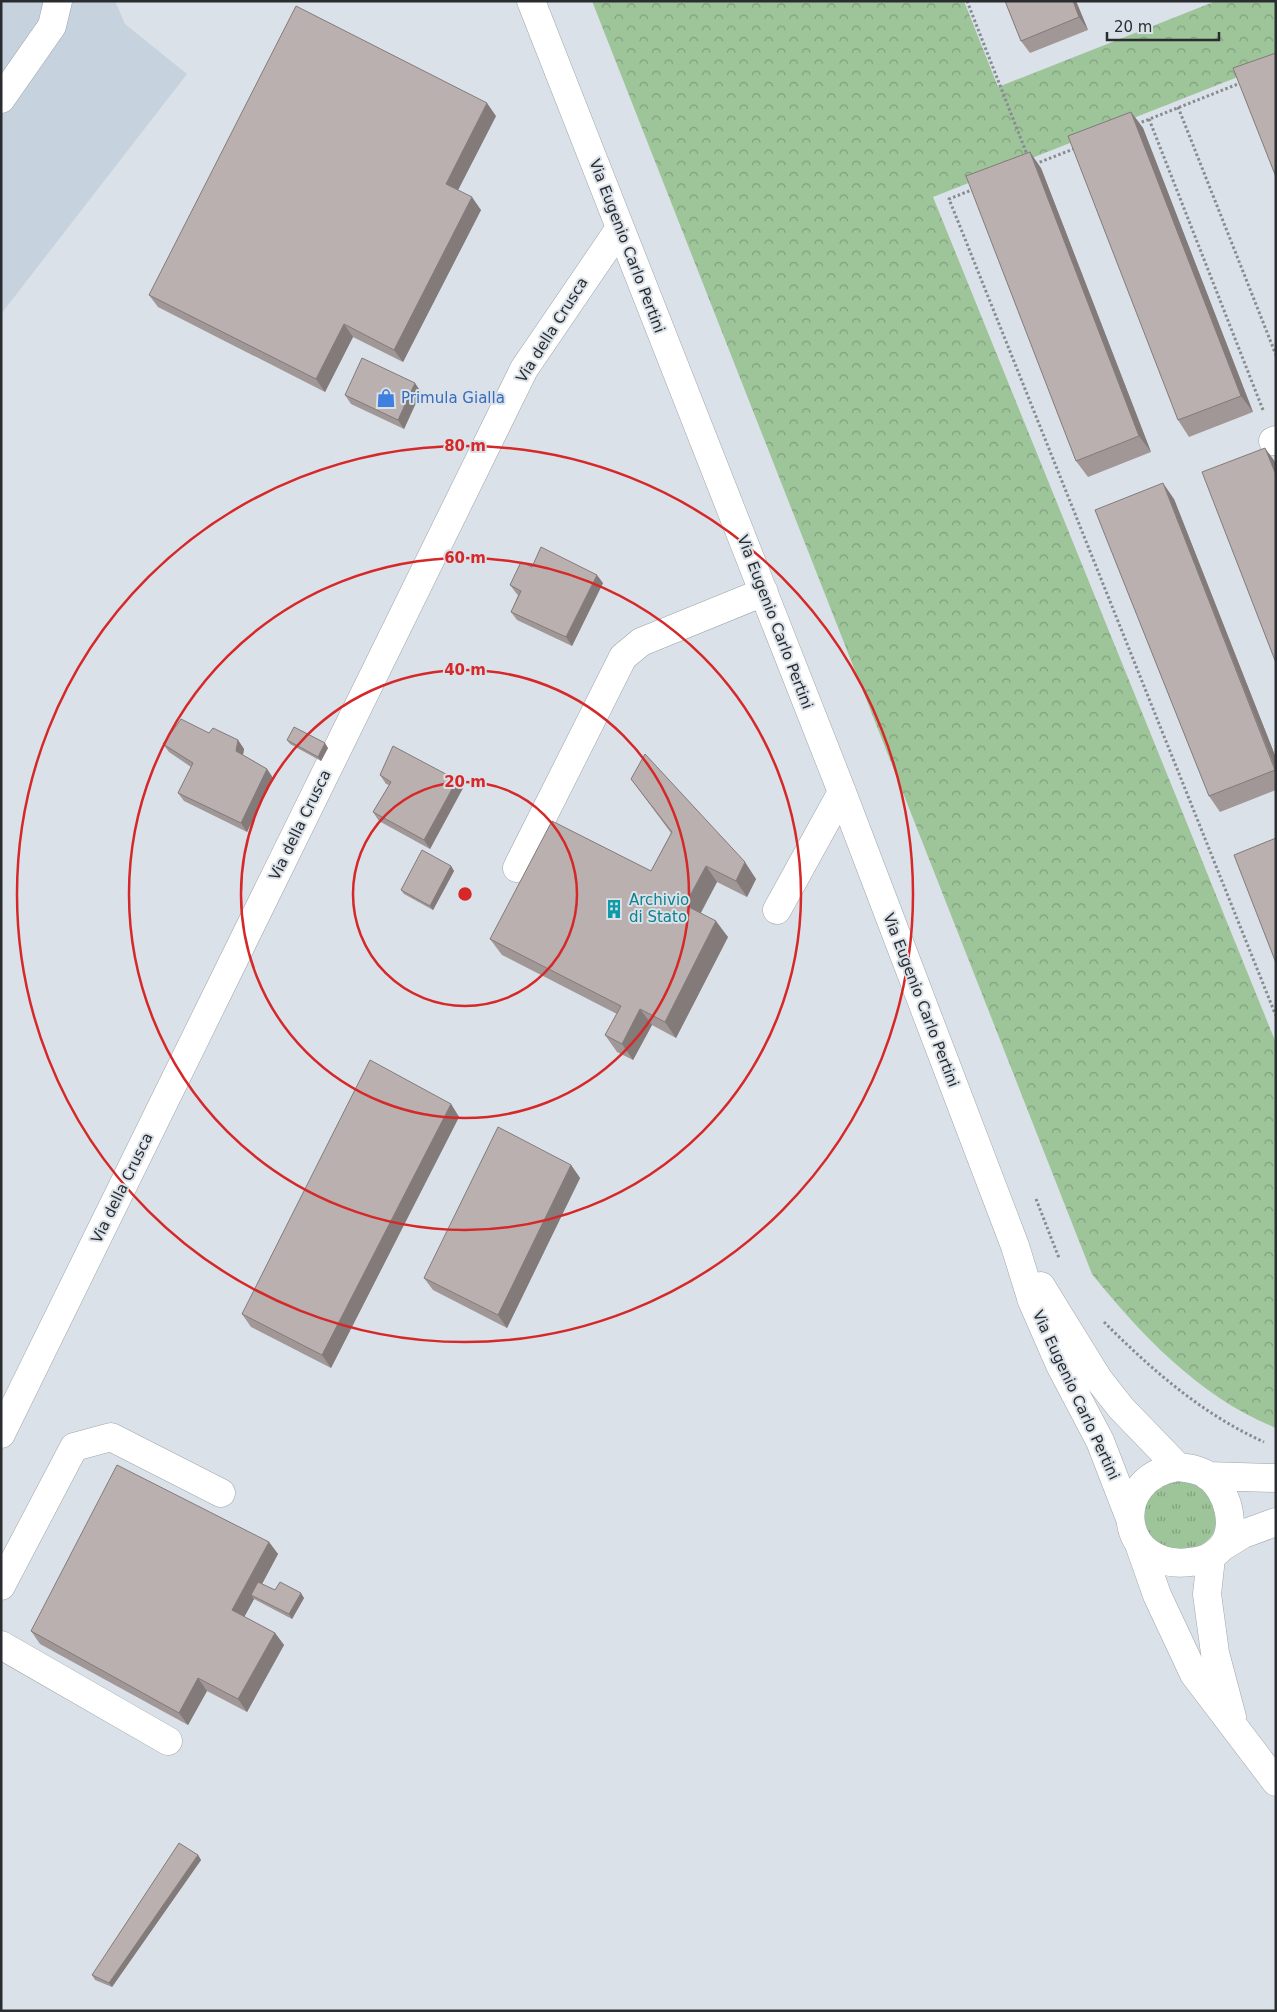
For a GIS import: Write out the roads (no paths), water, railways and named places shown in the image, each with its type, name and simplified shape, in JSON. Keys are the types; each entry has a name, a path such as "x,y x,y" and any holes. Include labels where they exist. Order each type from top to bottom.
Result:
{"street":[{"path":"1,99 52,26 58,1"},
{"name":"Via Eugenio Carlo Pertini","path":"531,1 842,792 1015,1246 1032,1301 1060,1365 1107,1458 1130,1516"},
{"name":"Via della Crusca","path":"1,1434 524,369 620,228"},
{"path":"517,868 623,658 640,642 764,592"},
{"path":"777,910 842,792"},
{"name":"Via Eugenio Carlo Pertini","path":"1015,1246 1099,1380 1121,1408 1178,1467"},
{"path":"1,1586 74,1447 111,1437 220,1493"},
{"path":"1235,1729 1215,1653 1207,1594 1217,1552 1230,1530 1229,1515 1218,1487 1207,1476 1193,1469 1178,1467 1162,1469 1148,1477 1135,1495 1130,1516 1132,1531 1139,1544 1156,1595 1194,1674 1235,1729 1276,1782"},
{"path":"1207,1476 1276,1478"},
{"path":"1139,1544 1150,1555 1163,1562 1177,1564 1217,1552 1243,1534 1276,1522"},
{"path":"1,1645 168,1742"}],"place":[{"name":"Primula Gialla","path":"386,398"},
{"name":"Archivio di Stato","path":"614,909"}]}
